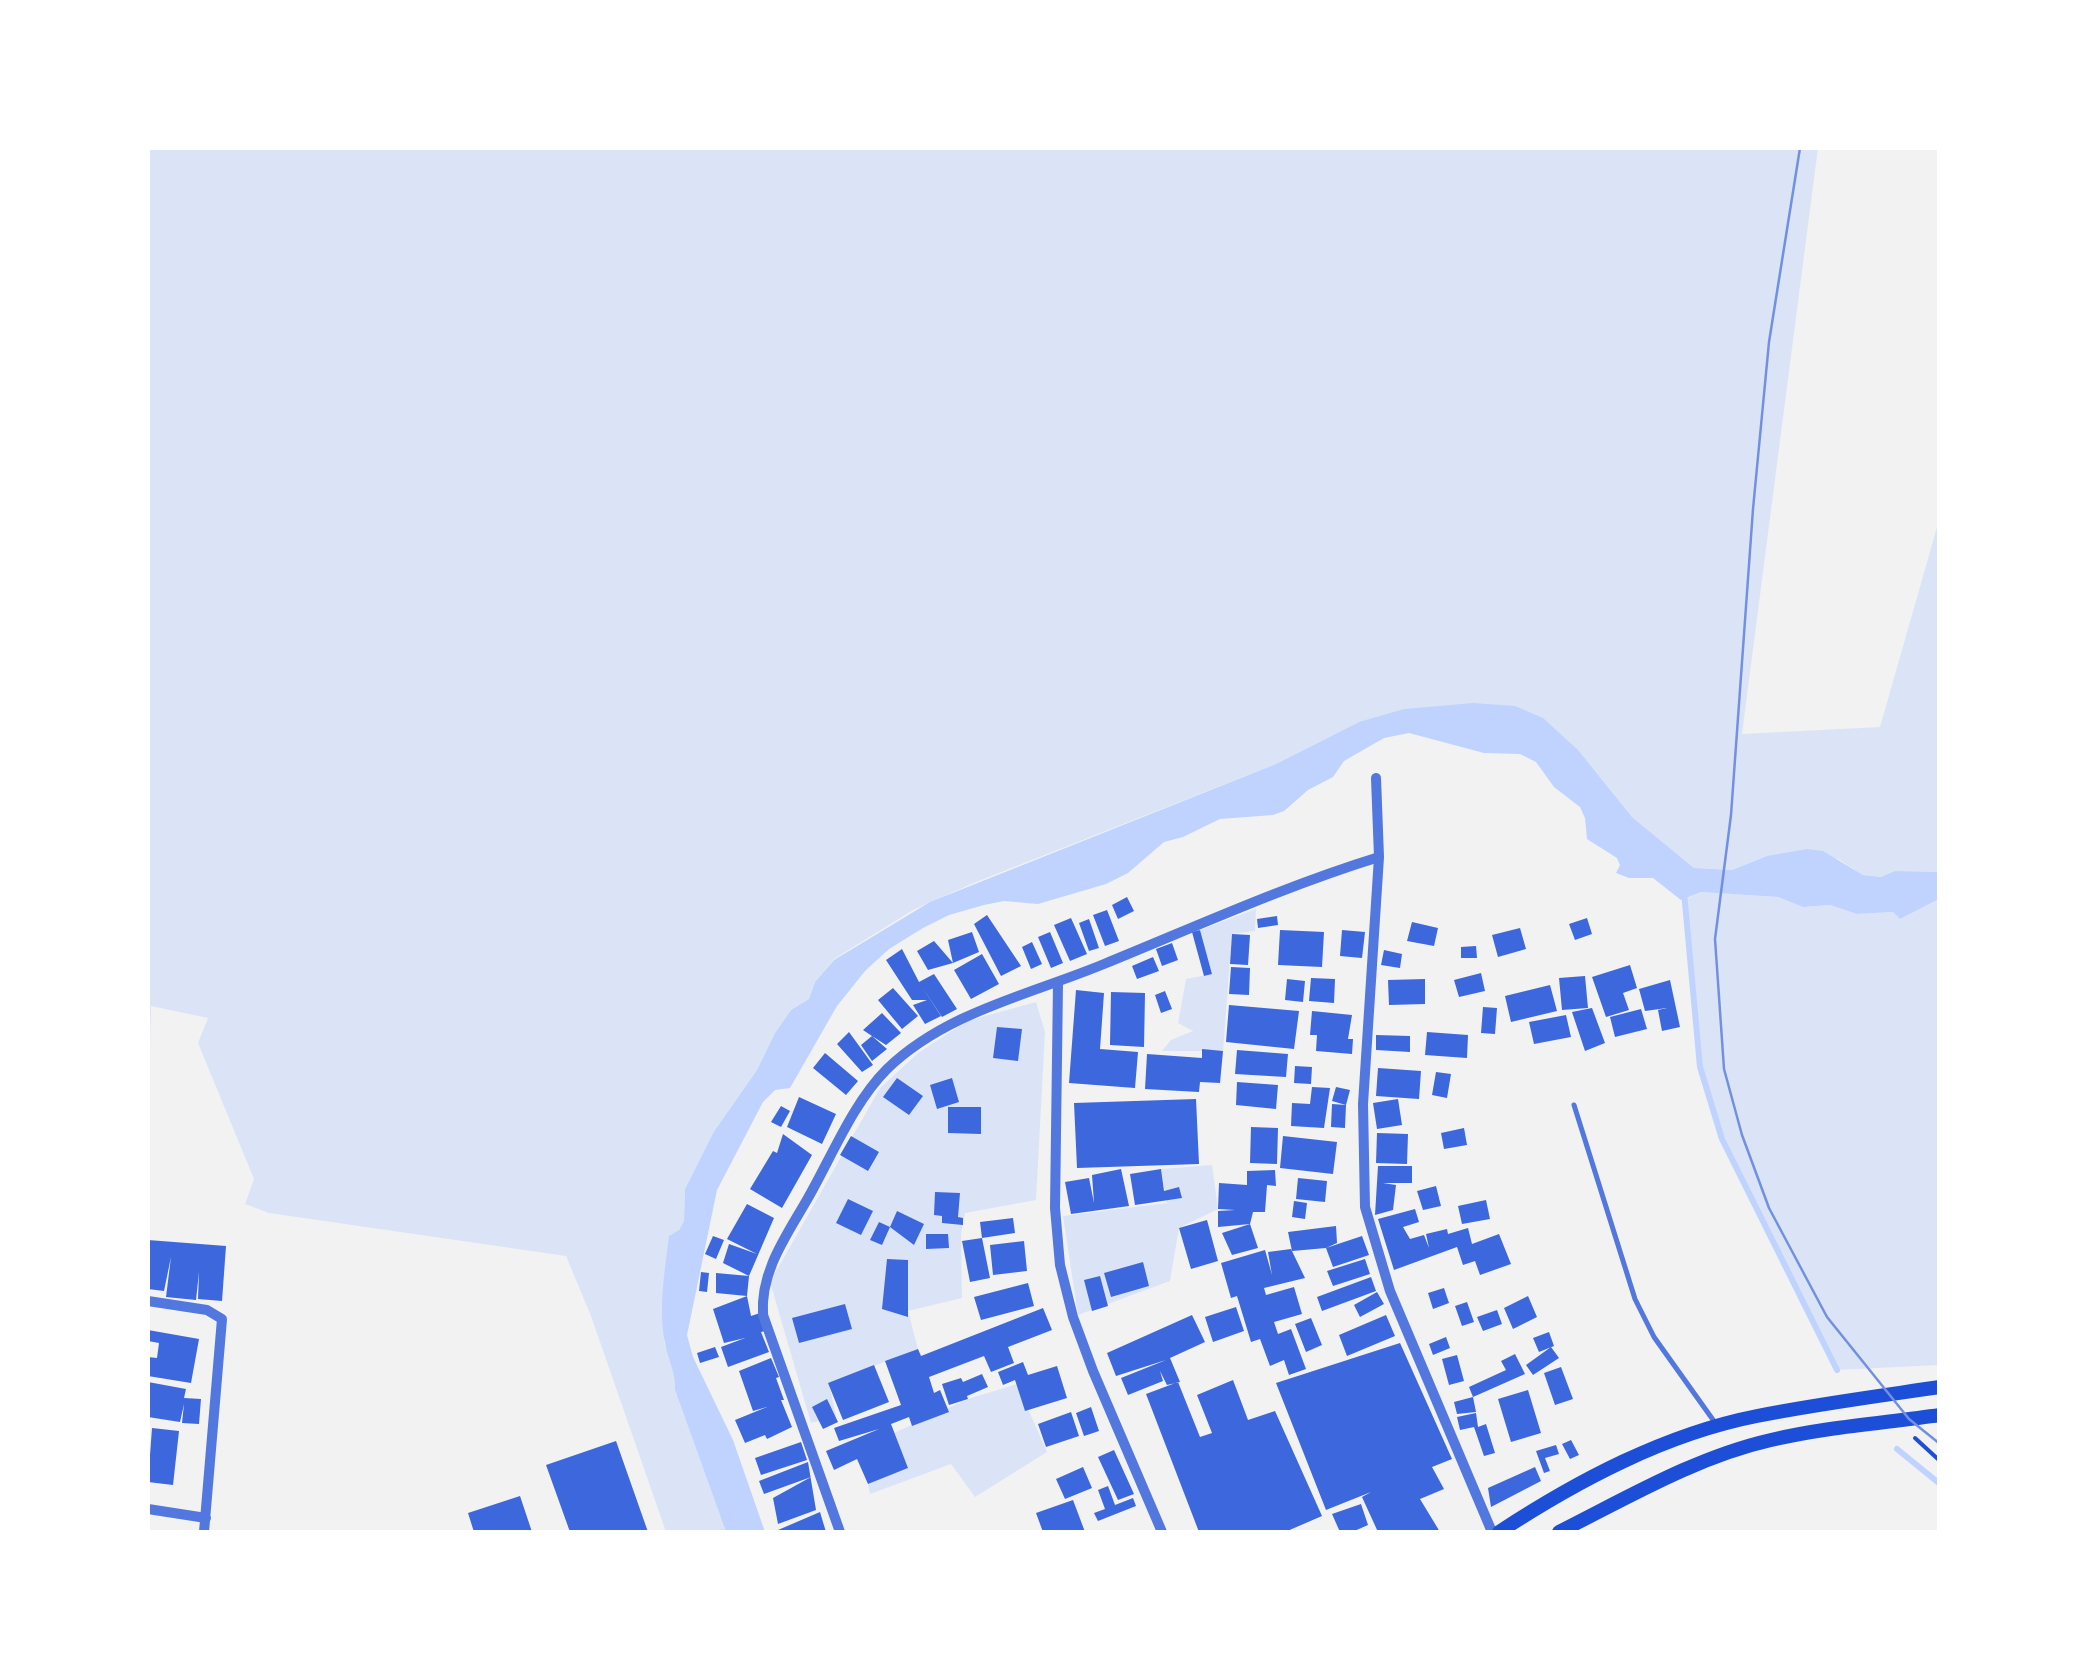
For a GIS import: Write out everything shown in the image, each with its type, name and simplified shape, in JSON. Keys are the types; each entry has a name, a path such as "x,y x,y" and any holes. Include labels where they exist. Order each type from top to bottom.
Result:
{"main road":[{"path":"1496,1532 1622,1462 1717,1426 1755,1416 1940,1387"},
{"path":"1558,1532 1668,1477 1725,1454 1771,1440 1940,1415"}],"street":[{"path":"1376,778 1378,857 1363,1104 1365,1207 1390,1290 1496,1532"},
{"path":"840,1532 763,1315 762,1294 764,1280 863,1100 888,1069 936,1031 964,1016 1058,983 1325,874 1378,857"},
{"path":"1058,983 1056,1208 1060,1265 1072,1317 1162,1532"},
{"path":"148,1301 207,1310 222,1319 204,1532"},
{"path":"148,1509 206,1518"}],"lane":[{"path":"1574,1105 1635,1299 1654,1336 1717,1426"}],"path":[{"path":"1897,1421 1940,1460"}],"shaded area":[{"path":"148,148 1818,148 1742,734 1880,727 1939,520 1939,872 1895,871 1881,877 1863,875 1838,859 1767,856 1732,870 1694,868 1632,817 1579,751 1359,722 1276,764 913,910 834,959 815,982 809,999 791,1010 757,1070 713,1133 685,1189 684,1221 679,1230 664,1342 676,1373 675,1390 726,1532 666,1532 591,1316 566,1256 269,1213 245,1204 254,1179 198,1043 208,1018 151,1006 148,1123"},
{"path":"1701,892 1778,897 1803,907 1830,905 1858,914 1893,912 1900,919 1939,899 1939,1365 1837,1370 1722,1139 1700,1067 1685,899"},
{"path":"1256,909 1255,931 1232,934 1223,1051 1162,1051 1171,1040 1193,1031 1178,1023 1186,979 1212,974 1200,930"},
{"path":"1036,1002 1045,1032 1036,1200 965,1213 961,1234 962,1298 908,1311 918,1349 829,1383 836,1417 811,1423 770,1282 880,1088 918,1053 967,1021"},
{"path":"1212,1165 1218,1209 1179,1228 1170,1281 1078,1315 1063,1216 1167,1203 1161,1169"},
{"path":"1017,1384 1047,1452 975,1497 951,1464 870,1494 868,1484 908,1468 894,1433 968,1399"}],"water":[{"path":"1473,703 1515,706 1543,718 1579,751 1632,817 1694,868 1732,870 1767,856 1807,849 1823,851 1863,875 1939,872 1939,899 1900,919 1893,912 1857,914 1830,905 1803,907 1778,897 1701,892 1681,900 1653,878 1629,878 1616,873 1620,865 1617,858 1587,839 1580,807 1554,787 1536,762 1520,754 1484,753 1409,733 1384,738 1344,761 1333,777 1308,790 1284,811 1220,819 1164,842 1128,873 1106,884 1038,904 1004,901 984,905 923,928 889,949 837,1006 790,1088 775,1090 763,1102 717,1190 687,1335 693,1357 733,1440 765,1532 726,1532 675,1390 665,1343 662,1303 669,1236 684,1221 685,1189 713,1133 757,1070 791,1010 809,999 815,982 834,960 930,902 1276,764 1359,722 1404,709"}],"building":[{"path":"1127,897 1134,911 1118,919 1112,905"},
{"path":"1107,910 1119,941 1105,946 1093,915"},
{"path":"987,915 1021,966 1001,976 974,924"},
{"path":"1277,916 1278,925 1258,928 1257,919"},
{"path":"1071,918 1087,954 1070,961 1054,925"},
{"path":"1587,918 1592,934 1575,940 1569,924"},
{"path":"1089,919 1099,948 1089,951 1079,923"},
{"path":"1412,922 1438,928 1434,946 1407,941"},
{"path":"1520,928 1526,949 1498,957 1492,935"},
{"path":"1200,930 1212,974 1204,976 1192,932"},
{"path":"1280,930 1324,932 1322,967 1278,965"},
{"path":"1342,930 1365,932 1362,958 1340,956"},
{"path":"972,932 979,952 953,963 948,940"},
{"path":"1050,932 1063,963 1051,968 1038,937"},
{"path":"1232,934 1250,935 1248,965 1230,964"},
{"path":"934,941 953,963 928,970 917,951"},
{"path":"1032,942 1042,964 1031,969 1022,947"},
{"path":"1172,943 1178,960 1162,966 1156,949"},
{"path":"1476,946 1477,958 1461,958 1461,947"},
{"path":"902,949 919,982 934,974 957,1009 942,1017 920,984 941,1016 925,1024 913,1005 927,1000 912,1000 886,960"},
{"path":"1384,950 1402,954 1400,968 1381,965"},
{"path":"982,954 999,984 971,999 954,970"},
{"path":"1153,957 1159,971 1137,979 1132,966"},
{"path":"1630,965 1637,988 1623,993 1629,1010 1606,1017 1592,977"},
{"path":"1231,967 1250,968 1249,995 1229,994"},
{"path":"1481,973 1485,991 1459,997 1454,980"},
{"path":"1585,976 1588,1008 1562,1010 1559,978"},
{"path":"1311,978 1335,979 1334,1003 1309,1001"},
{"path":"1287,979 1305,981 1303,1002 1285,1000"},
{"path":"1425,979 1425,1004 1389,1005 1388,980"},
{"path":"1670,980 1680,1027 1662,1031 1658,1010 1667,1008 1645,1011 1639,989"},
{"path":"1550,985 1557,1011 1511,1022 1505,996"},
{"path":"893,988 918,1016 902,1029 878,1000"},
{"path":"1076,990 1104,993 1100,1049 1138,1052 1135,1088 1069,1083"},
{"path":"1165,991 1172,1009 1161,1013 1155,995"},
{"path":"1111,992 1145,993 1144,1047 1110,1045"},
{"path":"1229,1005 1299,1011 1294,1049 1226,1042"},
{"path":"1483,1007 1497,1008 1495,1034 1481,1033"},
{"path":"1592,1008 1605,1043 1585,1051 1572,1012"},
{"path":"1641,1009 1647,1029 1615,1037 1610,1017"},
{"path":"1312,1011 1352,1015 1348,1039 1353,1039 1352,1054 1316,1051 1317,1035 1310,1035"},
{"path":"882,1013 901,1033 886,1045 863,1030"},
{"path":"1566,1015 1571,1037 1534,1044 1529,1022"},
{"path":"997,1027 1022,1029 1018,1061 993,1058"},
{"path":"849,1032 873,1065 862,1072 837,1044"},
{"path":"1427,1032 1468,1035 1467,1058 1425,1055"},
{"path":"1376,1035 1410,1036 1410,1052 1376,1050"},
{"path":"872,1036 887,1049 872,1061 861,1045"},
{"path":"1202,1049 1223,1051 1220,1083 1200,1082 1199,1092 1145,1089 1147,1054 1202,1058"},
{"path":"1237,1050 1288,1054 1286,1077 1235,1074"},
{"path":"825,1053 858,1081 846,1095 813,1068"},
{"path":"1295,1066 1312,1067 1311,1084 1294,1083"},
{"path":"1378,1068 1421,1071 1419,1099 1376,1096"},
{"path":"1436,1072 1451,1074 1447,1098 1432,1095"},
{"path":"897,1078 923,1096 909,1115 883,1097"},
{"path":"952,1078 959,1102 937,1109 930,1085"},
{"path":"1237,1082 1278,1085 1276,1109 1236,1105"},
{"path":"1312,1087 1330,1088 1324,1128 1291,1126 1292,1103 1310,1104"},
{"path":"1336,1087 1350,1090 1346,1105 1332,1101"},
{"path":"799,1097 836,1114 822,1144 787,1127"},
{"path":"1196,1099 1199,1164 1077,1168 1074,1103"},
{"path":"1398,1099 1402,1125 1377,1129 1373,1103"},
{"path":"1332,1104 1346,1105 1345,1128 1331,1127"},
{"path":"781,1106 790,1111 781,1127 771,1122"},
{"path":"948,1107 981,1107 981,1134 948,1133"},
{"path":"1251,1127 1278,1128 1277,1164 1250,1163"},
{"path":"1464,1128 1467,1145 1444,1149 1441,1133"},
{"path":"1377,1133 1408,1134 1407,1164 1376,1163"},
{"path":"783,1134 812,1155 782,1208 750,1189 773,1151 777,1153"},
{"path":"851,1136 879,1152 868,1171 840,1155"},
{"path":"1283,1136 1337,1142 1333,1174 1280,1168"},
{"path":"1378,1166 1412,1166 1412,1183 1383,1183 1396,1185 1393,1210 1375,1215"},
{"path":"1121,1169 1129,1206 1071,1214 1065,1182 1089,1178 1094,1203 1092,1175"},
{"path":"1161,1169 1164,1191 1179,1187 1182,1198 1135,1205 1130,1174"},
{"path":"1275,1170 1276,1186 1267,1185 1265,1212 1253,1212 1250,1224 1218,1227 1218,1211 1235,1210 1218,1209 1219,1183 1247,1185 1247,1171"},
{"path":"1298,1178 1327,1181 1325,1202 1296,1199"},
{"path":"1436,1186 1441,1206 1423,1210 1417,1191"},
{"path":"935,1192 960,1193 958,1217 963,1218 963,1225 942,1223 942,1216 934,1215"},
{"path":"848,1199 873,1211 861,1235 836,1223"},
{"path":"1486,1200 1490,1219 1462,1224 1458,1206"},
{"path":"1294,1201 1307,1203 1305,1219 1292,1217"},
{"path":"747,1204 774,1218 749,1276 723,1263 729,1244 757,1254 727,1239"},
{"path":"1415,1209 1419,1222 1403,1227 1410,1239 1424,1235 1429,1248 1426,1234 1447,1229 1448,1234 1468,1228 1472,1244 1499,1234 1511,1264 1480,1275 1475,1261 1463,1265 1457,1247 1394,1270 1378,1219"},
{"path":"897,1211 924,1224 914,1245 890,1227"},
{"path":"1013,1218 1015,1233 982,1238 980,1222"},
{"path":"1207,1220 1218,1261 1191,1269 1179,1228"},
{"path":"879,1222 890,1227 882,1245 870,1240"},
{"path":"1250,1224 1258,1248 1232,1255 1222,1233"},
{"path":"1336,1226 1337,1243 1292,1251 1288,1232"},
{"path":"926,1234 948,1234 949,1248 926,1249"},
{"path":"713,1236 724,1240 716,1259 705,1254"},
{"path":"1362,1236 1369,1255 1333,1267 1326,1248"},
{"path":"982,1238 990,1278 970,1282 962,1241"},
{"path":"148,1240 226,1246 222,1301 198,1299 199,1272 196,1300 166,1297 171,1257 164,1291 148,1289"},
{"path":"1024,1241 1027,1271 993,1275 990,1245"},
{"path":"1291,1249 1305,1278 1264,1288 1266,1295 1294,1287 1302,1314 1274,1322 1278,1334 1291,1329 1306,1369 1289,1375 1284,1360 1270,1366 1260,1339 1251,1342 1237,1296 1231,1298 1221,1263 1265,1250 1272,1275 1268,1252"},
{"path":"887,1259 908,1260 908,1317 882,1309"},
{"path":"1365,1259 1370,1274 1333,1286 1327,1271"},
{"path":"1143,1262 1149,1286 1111,1297 1104,1273"},
{"path":"701,1272 709,1273 707,1292 699,1291"},
{"path":"716,1273 749,1276 747,1296 716,1293"},
{"path":"1100,1276 1108,1306 1092,1311 1084,1280"},
{"path":"1371,1277 1376,1291 1322,1311 1317,1297"},
{"path":"1028,1283 1034,1306 981,1320 974,1297"},
{"path":"1444,1288 1449,1303 1433,1309 1428,1293"},
{"path":"1377,1292 1384,1304 1360,1317 1354,1305"},
{"path":"747,1296 751,1316 760,1313 765,1331 761,1332 769,1352 728,1367 721,1347 745,1338 724,1343 713,1309"},
{"path":"1528,1296 1537,1317 1513,1329 1504,1308"},
{"path":"1467,1302 1474,1322 1462,1326 1455,1306"},
{"path":"845,1304 852,1329 799,1343 792,1318"},
{"path":"1236,1307 1244,1331 1213,1342 1205,1317"},
{"path":"1043,1308 1052,1330 1008,1347 1014,1363 991,1372 984,1356 929,1377 934,1393 940,1390 949,1412 912,1426 909,1417 891,1424 908,1468 868,1484 857,1459 834,1470 826,1451 879,1429 839,1441 834,1428 901,1405 885,1361 918,1349 921,1356"},
{"path":"1497,1310 1502,1324 1483,1331 1477,1317"},
{"path":"1192,1315 1205,1342 1170,1358 1180,1382 1167,1385 1160,1371 1163,1381 1128,1395 1121,1378 1166,1360 1116,1376 1107,1353"},
{"path":"1386,1315 1395,1336 1347,1356 1339,1335"},
{"path":"1311,1318 1322,1345 1306,1352 1295,1324"},
{"path":"148,1330 199,1339 191,1383 148,1376 148,1357 157,1358 159,1343 148,1341"},
{"path":"1549,1332 1554,1346 1539,1352 1533,1338"},
{"path":"1446,1337 1450,1348 1433,1355 1429,1344"},
{"path":"1400,1343 1452,1459 1432,1467 1444,1489 1420,1499 1440,1532 1378,1532 1362,1497 1371,1492 1326,1510 1276,1383"},
{"path":"715,1347 719,1357 700,1363 697,1353"},
{"path":"1551,1347 1559,1358 1533,1375 1526,1365"},
{"path":"1515,1354 1525,1374 1473,1397 1469,1387 1506,1370 1501,1361"},
{"path":"1457,1355 1464,1381 1449,1385 1442,1359"},
{"path":"771,1358 792,1427 767,1439 765,1435 745,1443 735,1420 767,1407 753,1411 739,1371"},
{"path":"1023,1362 1028,1375 1057,1366 1067,1398 1025,1411 1015,1380 1003,1385 998,1372"},
{"path":"874,1365 889,1402 843,1420 828,1383"},
{"path":"1561,1367 1573,1399 1555,1405 1544,1373"},
{"path":"982,1374 988,1387 949,1405 942,1384 961,1378 963,1382"},
{"path":"1233,1380 1248,1420 1275,1411 1322,1516 1285,1532 1199,1532 1146,1394 1178,1382 1200,1437 1212,1433 1197,1395"},
{"path":"148,1382 186,1389 184,1398 201,1399 199,1424 182,1423 184,1404 180,1422 148,1417"},
{"path":"1528,1390 1541,1433 1511,1442 1498,1399"},
{"path":"1473,1397 1476,1412 1457,1414 1454,1402"},
{"path":"827,1399 838,1422 823,1429 812,1407"},
{"path":"1091,1407 1099,1431 1084,1436 1076,1413"},
{"path":"1071,1412 1079,1436 1046,1447 1038,1424"},
{"path":"1476,1413 1478,1427 1486,1424 1495,1453 1484,1456 1474,1427 1460,1430 1457,1417"},
{"path":"152,1428 179,1431 173,1485 148,1482"},
{"path":"1571,1440 1579,1455 1570,1459 1562,1444"},
{"path":"616,1441 648,1532 570,1532 546,1465"},
{"path":"801,1442 807,1460 761,1475 755,1458"},
{"path":"1556,1445 1559,1454 1545,1458 1550,1471 1544,1473 1536,1451"},
{"path":"1114,1450 1134,1494 1118,1500 1098,1457"},
{"path":"808,1462 811,1477 764,1494 759,1481"},
{"path":"1083,1467 1092,1488 1065,1499 1056,1479"},
{"path":"1535,1467 1541,1481 1491,1507 1488,1488"},
{"path":"811,1477 816,1510 778,1524 773,1498"},
{"path":"1108,1486 1115,1505 1133,1498 1136,1506 1098,1521 1094,1513 1105,1509 1098,1490"},
{"path":"520,1496 532,1532 474,1532 468,1513"},
{"path":"1073,1500 1085,1532 1043,1532 1036,1513"},
{"path":"1361,1504 1368,1525 1340,1532 1332,1514"},
{"path":"820,1512 826,1532 778,1530"}],"waterway":[{"path":"1684,892 1700,1067 1722,1139 1837,1370"},
{"path":"1897,1449 1940,1484"}],"tram line":[{"path":"1800,148 1769,342 1731,815 1715,939 1724,1069 1742,1135 1769,1208 1827,1317 1909,1419 1940,1444"}]}
